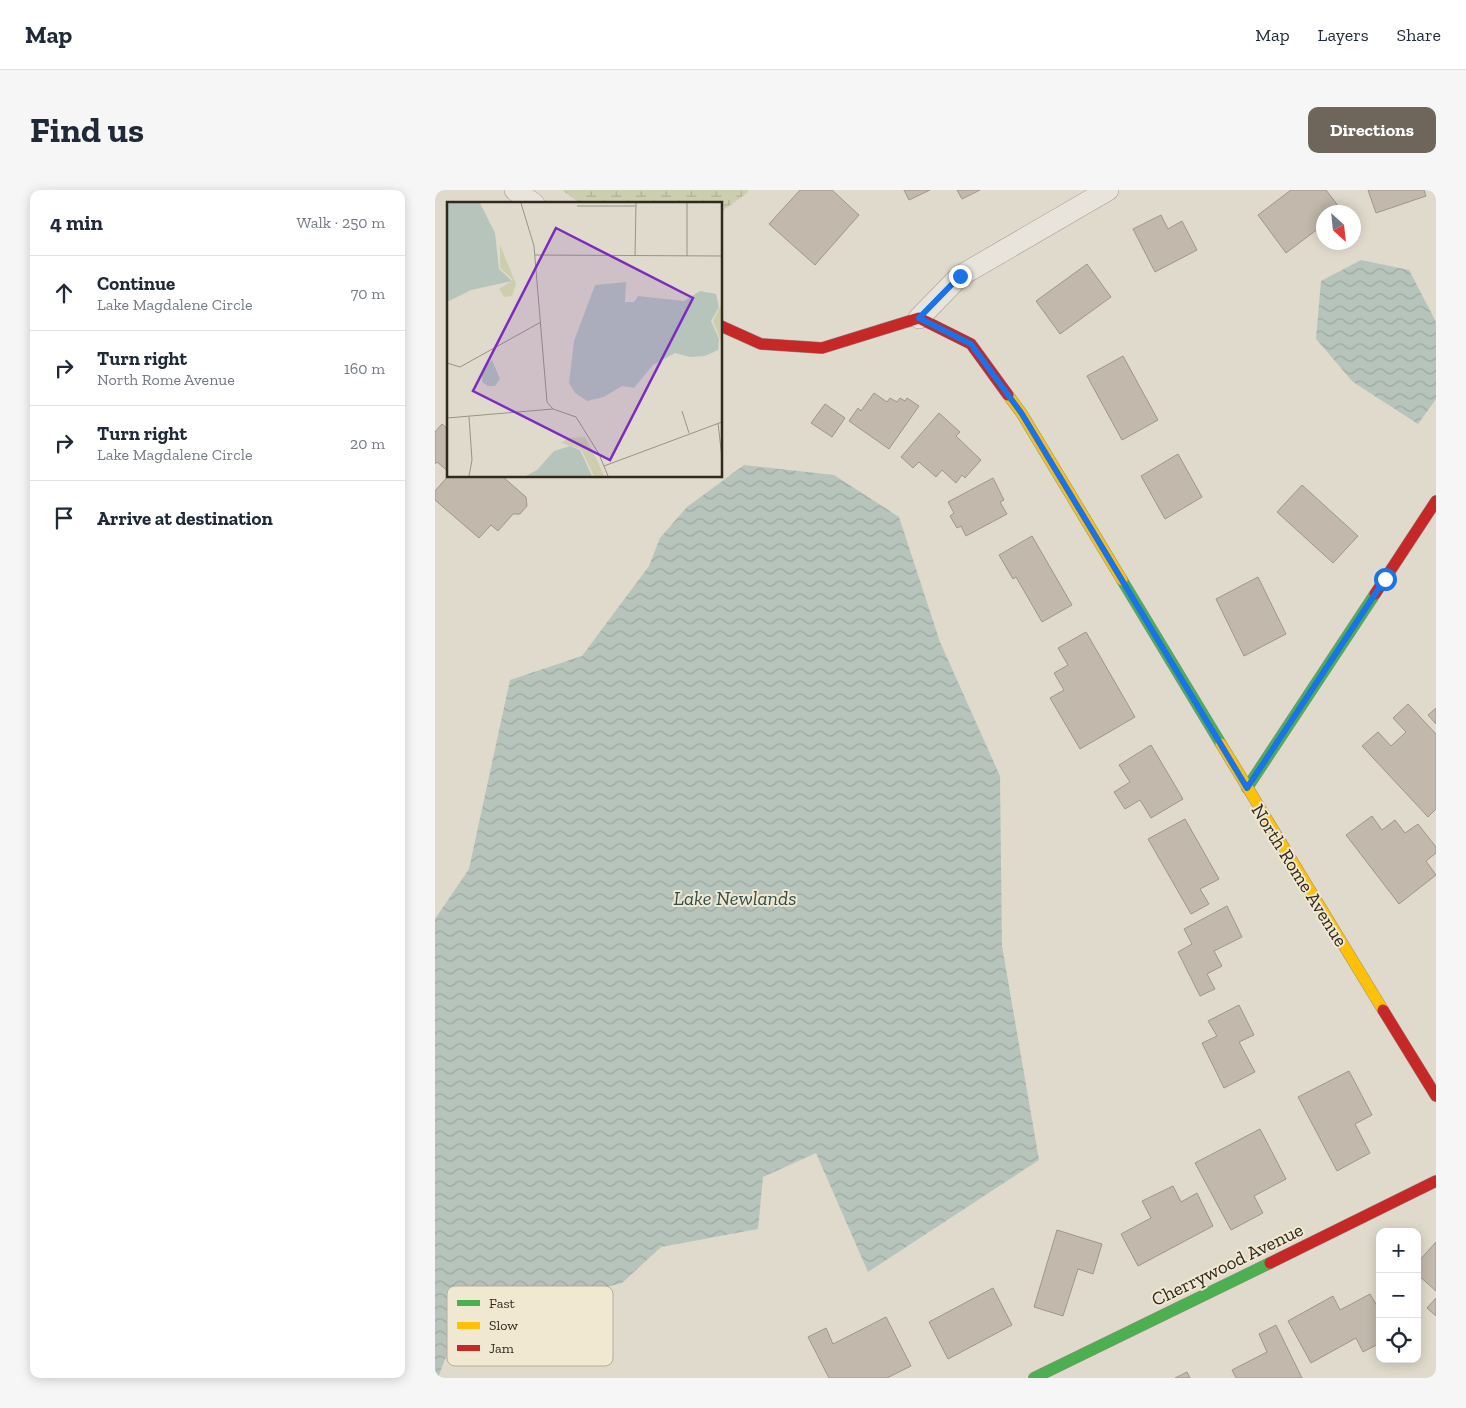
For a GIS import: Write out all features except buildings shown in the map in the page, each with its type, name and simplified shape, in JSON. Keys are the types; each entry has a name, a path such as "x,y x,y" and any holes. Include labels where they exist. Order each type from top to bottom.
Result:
{"street":[{"path":"515,190 531,202"},
{"path":"723,327 761,344 822,348 919,318 960,276 1108,190"},
{"name":"North Rome Avenue","path":"919,318 971,344 1022,414 1247,788 1436,1096"},
{"path":"1247,788 1436,501"},
{"name":"Cherrywood Avenue","path":"1034,1378 1436,1181"}],"green space":[{"path":"562,190 748,190 747,193 723,211 723,202 578,202"}],"water":[{"path":"1361,260 1409,270 1436,322 1436,399 1418,424 1353,382 1316,339 1321,281"},
{"name":"Lake Newlands","path":"744,465 834,475 899,517 940,642 1000,776 1002,946 1039,1160 868,1272 816,1153 763,1177 758,1229 661,1247 622,1283 610,1286 447,1286 447,1357 438,1378 435,1378 435,919 469,869 510,680 582,656 649,566 660,538 687,507"}],"traffic: fast":[{"path":"1122,580 1221,744"},
{"path":"1247,788 1375,594"},
{"path":"1034,1378 1270,1263"}],"traffic: slow":[{"path":"1008,395 1022,414 1122,580"},
{"path":"1221,744 1383,1010"}],"traffic: jam":[{"path":"723,327 761,344 822,348 919,318 971,344 1008,395"},
{"path":"1375,594 1436,501"},
{"path":"1383,1010 1436,1096"},
{"path":"1270,1263 1436,1181"}],"route":[{"path":"960,276 919,318 971,344 1022,414 1247,788 1385,579"}]}
